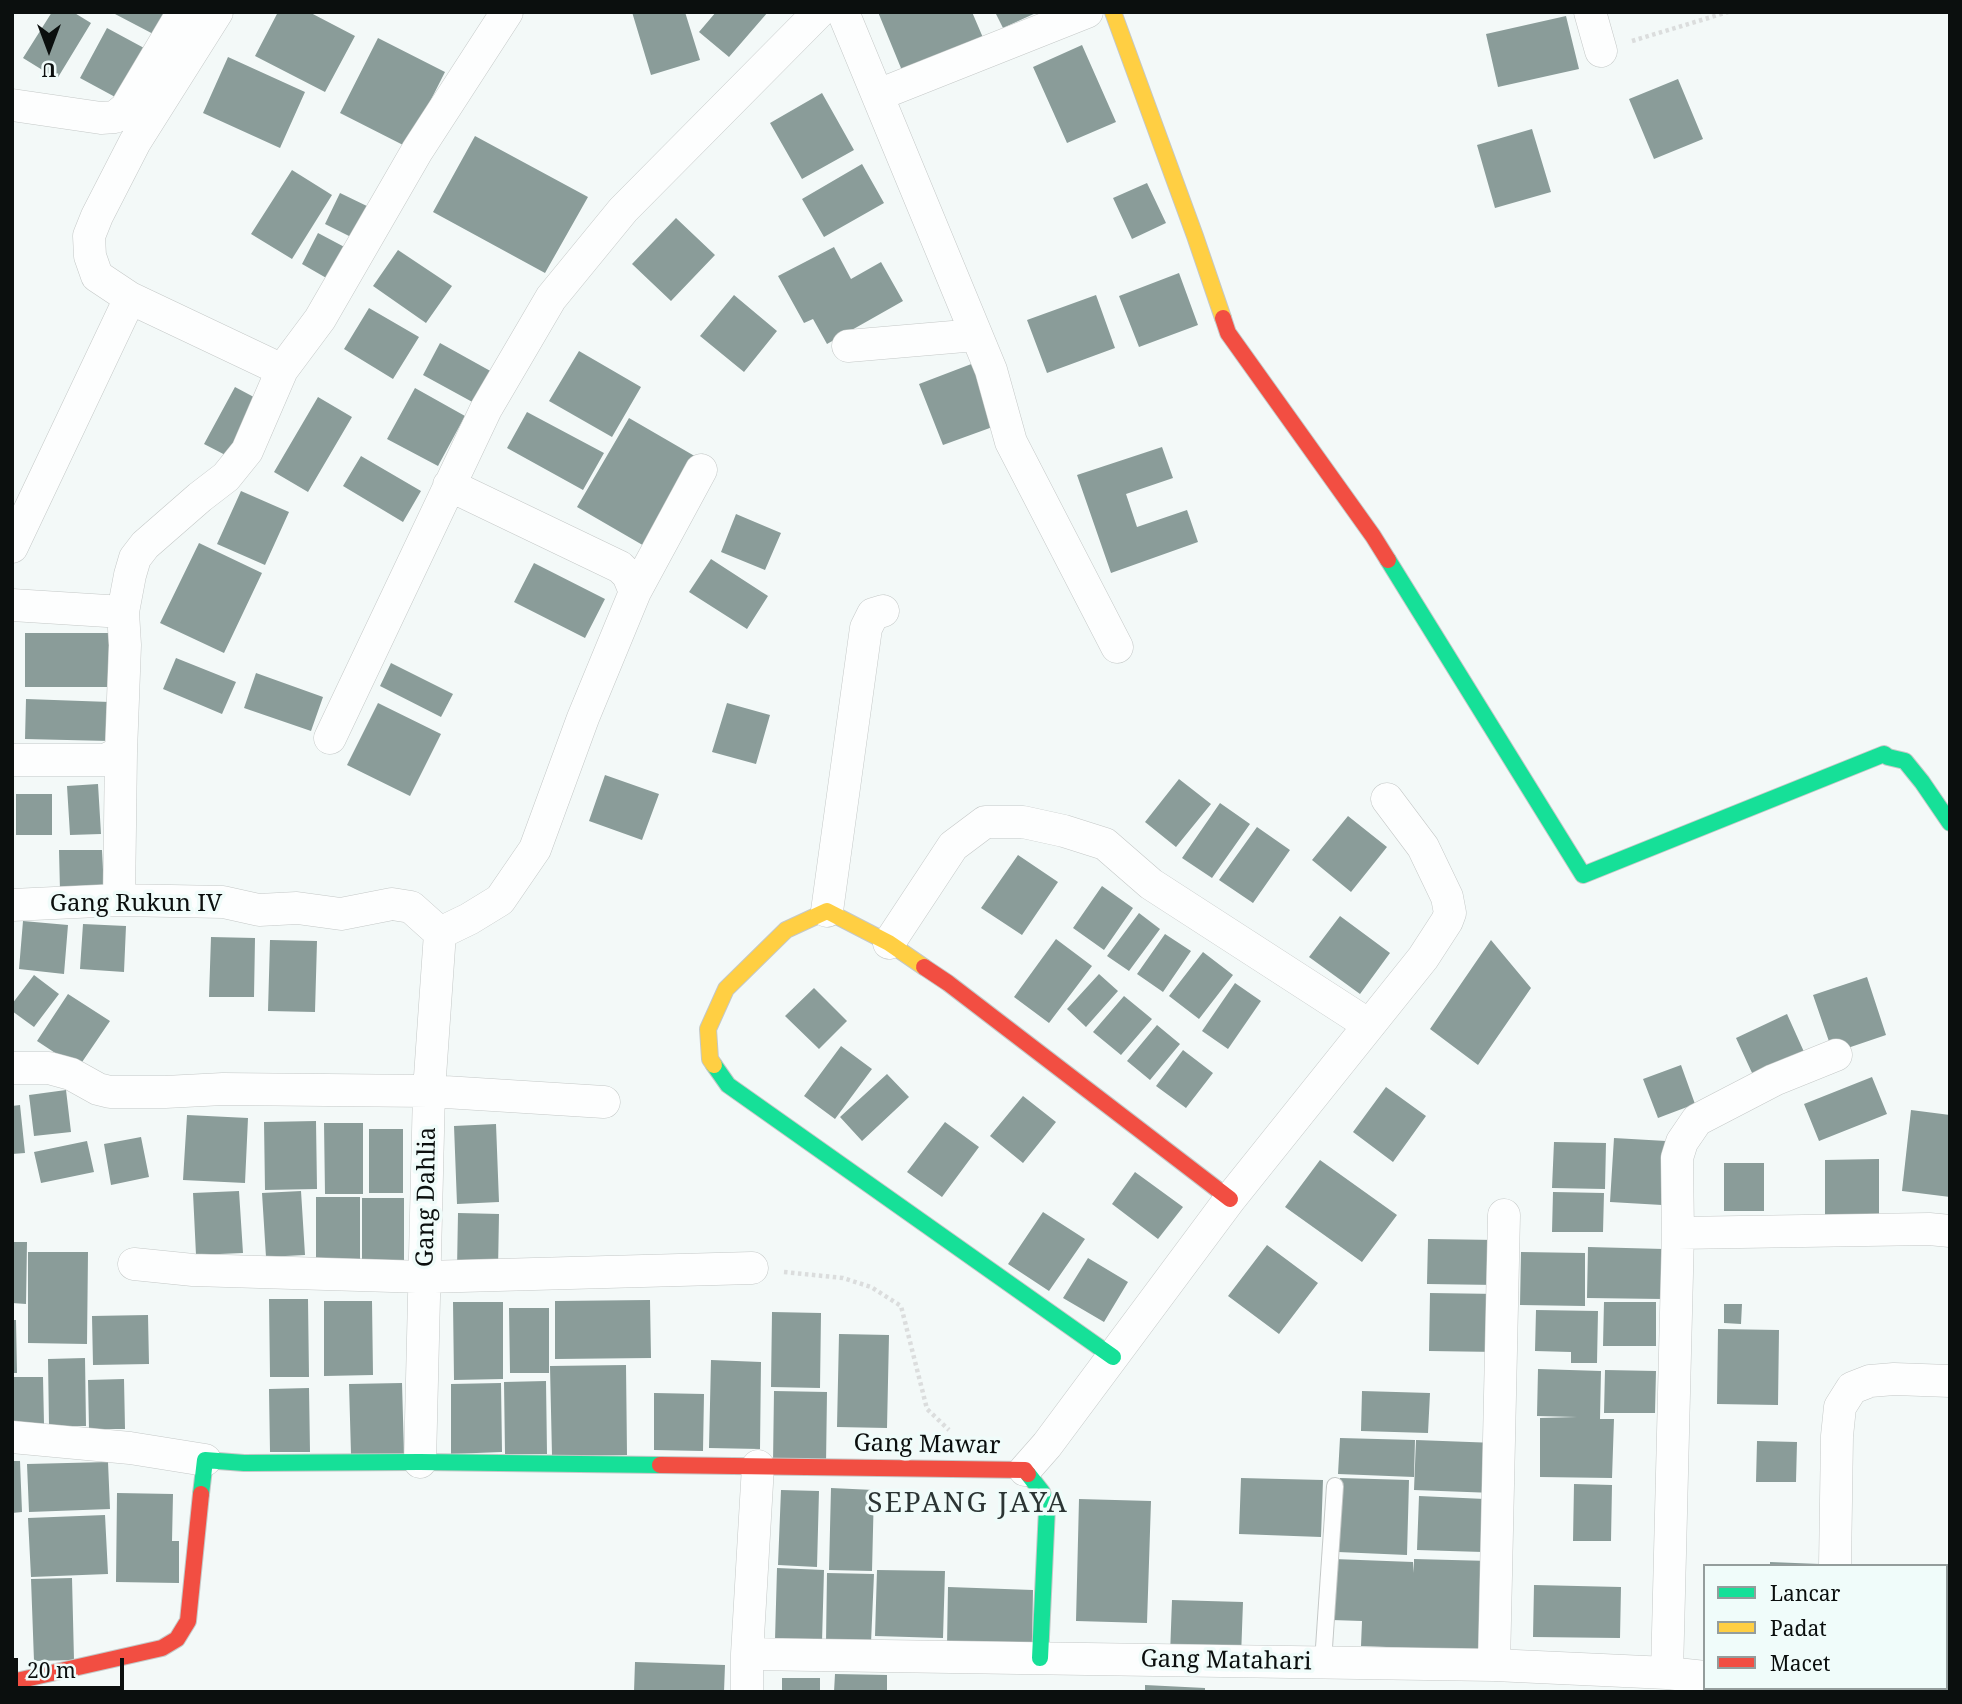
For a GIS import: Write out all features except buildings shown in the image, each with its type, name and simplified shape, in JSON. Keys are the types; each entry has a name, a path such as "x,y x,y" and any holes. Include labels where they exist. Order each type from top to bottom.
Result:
{"street":[{"path":"12,105 101,118 115,117 126,108 183,12"},
{"path":"217,12 135,142 89,236 90,256 97,276 130,298 282,370"},
{"path":"120,900 125,645 122,612 135,558 145,545 226,477 247,451 282,370 320,319 417,151 507,12"},
{"path":"330,738 486,409 551,298 623,210 818,12"},
{"path":"843,12 991,370 1011,442 1117,647"},
{"path":"877,95 1087,12"},
{"path":"1113,12 1228,332 1373,536 1583,875 1884,754 1905,761 1950,823"},
{"path":"1590,12 1601,51"},
{"path":"12,547 130,298"},
{"path":"848,346 976,335"},
{"path":"440,933 500,900 535,849 583,718 635,592 701,470"},
{"path":"449,485 620,567 628,575 635,592"},
{"path":"12,605 122,612"},
{"path":"827,911 866,628 873,614 883,611"},
{"path":"12,760 105,760 121,752"},
{"path":"1026,1469 1230,1199 1423,958 1447,920 1450,913 1447,897 1423,847 1387,799"},
{"path":"888,943 953,846 985,822 1023,822 1105,844 1151,884 1369,1025"},
{"name":"Gang Rukun IV","path":"12,905 120,900 223,902 259,910 297,908 341,914 392,904 411,907 440,933"},
{"path":"827,911 888,943 948,983 1230,1199"},
{"path":"827,911 786,930 726,989 708,1029 710,1059 728,1085 1113,1357"},
{"name":"Gang Dahlia","path":"420,1462 429,1091 440,933"},
{"path":"1667,1673 1678,1233 1677,1158 1682,1142 1697,1120 1774,1080 1836,1055"},
{"path":"12,1068 49,1068 71,1074 98,1089 110,1092 223,1089 429,1091 604,1102"},
{"path":"1494,1665 1504,1215"},
{"path":"1678,1233 1929,1229 1950,1231"},
{"path":"134,1264 193,1270 425,1277 752,1268"},
{"path":"1835,1564 1840,1407 1852,1388 1870,1381 1950,1381"},
{"path":"12,1437 130,1448 205,1460 188,1621 177,1639 162,1648 12,1682"},
{"name":"Gang Mawar","path":"205,1460 244,1463 420,1462 1026,1469 1042,1492 1047,1508 1040,1658"},
{"path":"747,1692 758,1466"},
{"name":"Gang Matahari","path":"747,1654 1323,1662 1361,1678 1494,1665 1703,1677"}],"lane":[{"path":"1323,1662 1335,1486"}],"path":[{"path":"1601,51 1728,12"},
{"path":"752,1268 843,1278 871,1287 901,1306 927,1409 950,1431"}],"traffic: fast":[{"path":"1388,560 1583,875 1884,754 1905,761 1950,823"},
{"path":"714,1065 728,1085 1113,1357"},
{"path":"201,1494 205,1460 244,1463 660,1465"},
{"path":"1028,1474 1042,1492 1047,1508 1040,1658"}],"traffic: slow":[{"path":"1113,12 1223,318"},
{"path":"714,1065 710,1059 708,1029 726,989 786,930 827,911 889,943 924,967"}],"traffic: jam":[{"path":"1223,318 1228,333 1388,560"},
{"path":"924,967 1230,1199"},
{"path":"660,1465 1025,1470 1028,1474"},
{"path":"12,1682 162,1648 177,1639 188,1621 201,1494"}],"district":[{"name":"SEPANG JAYA","path":"968,1504"}]}
